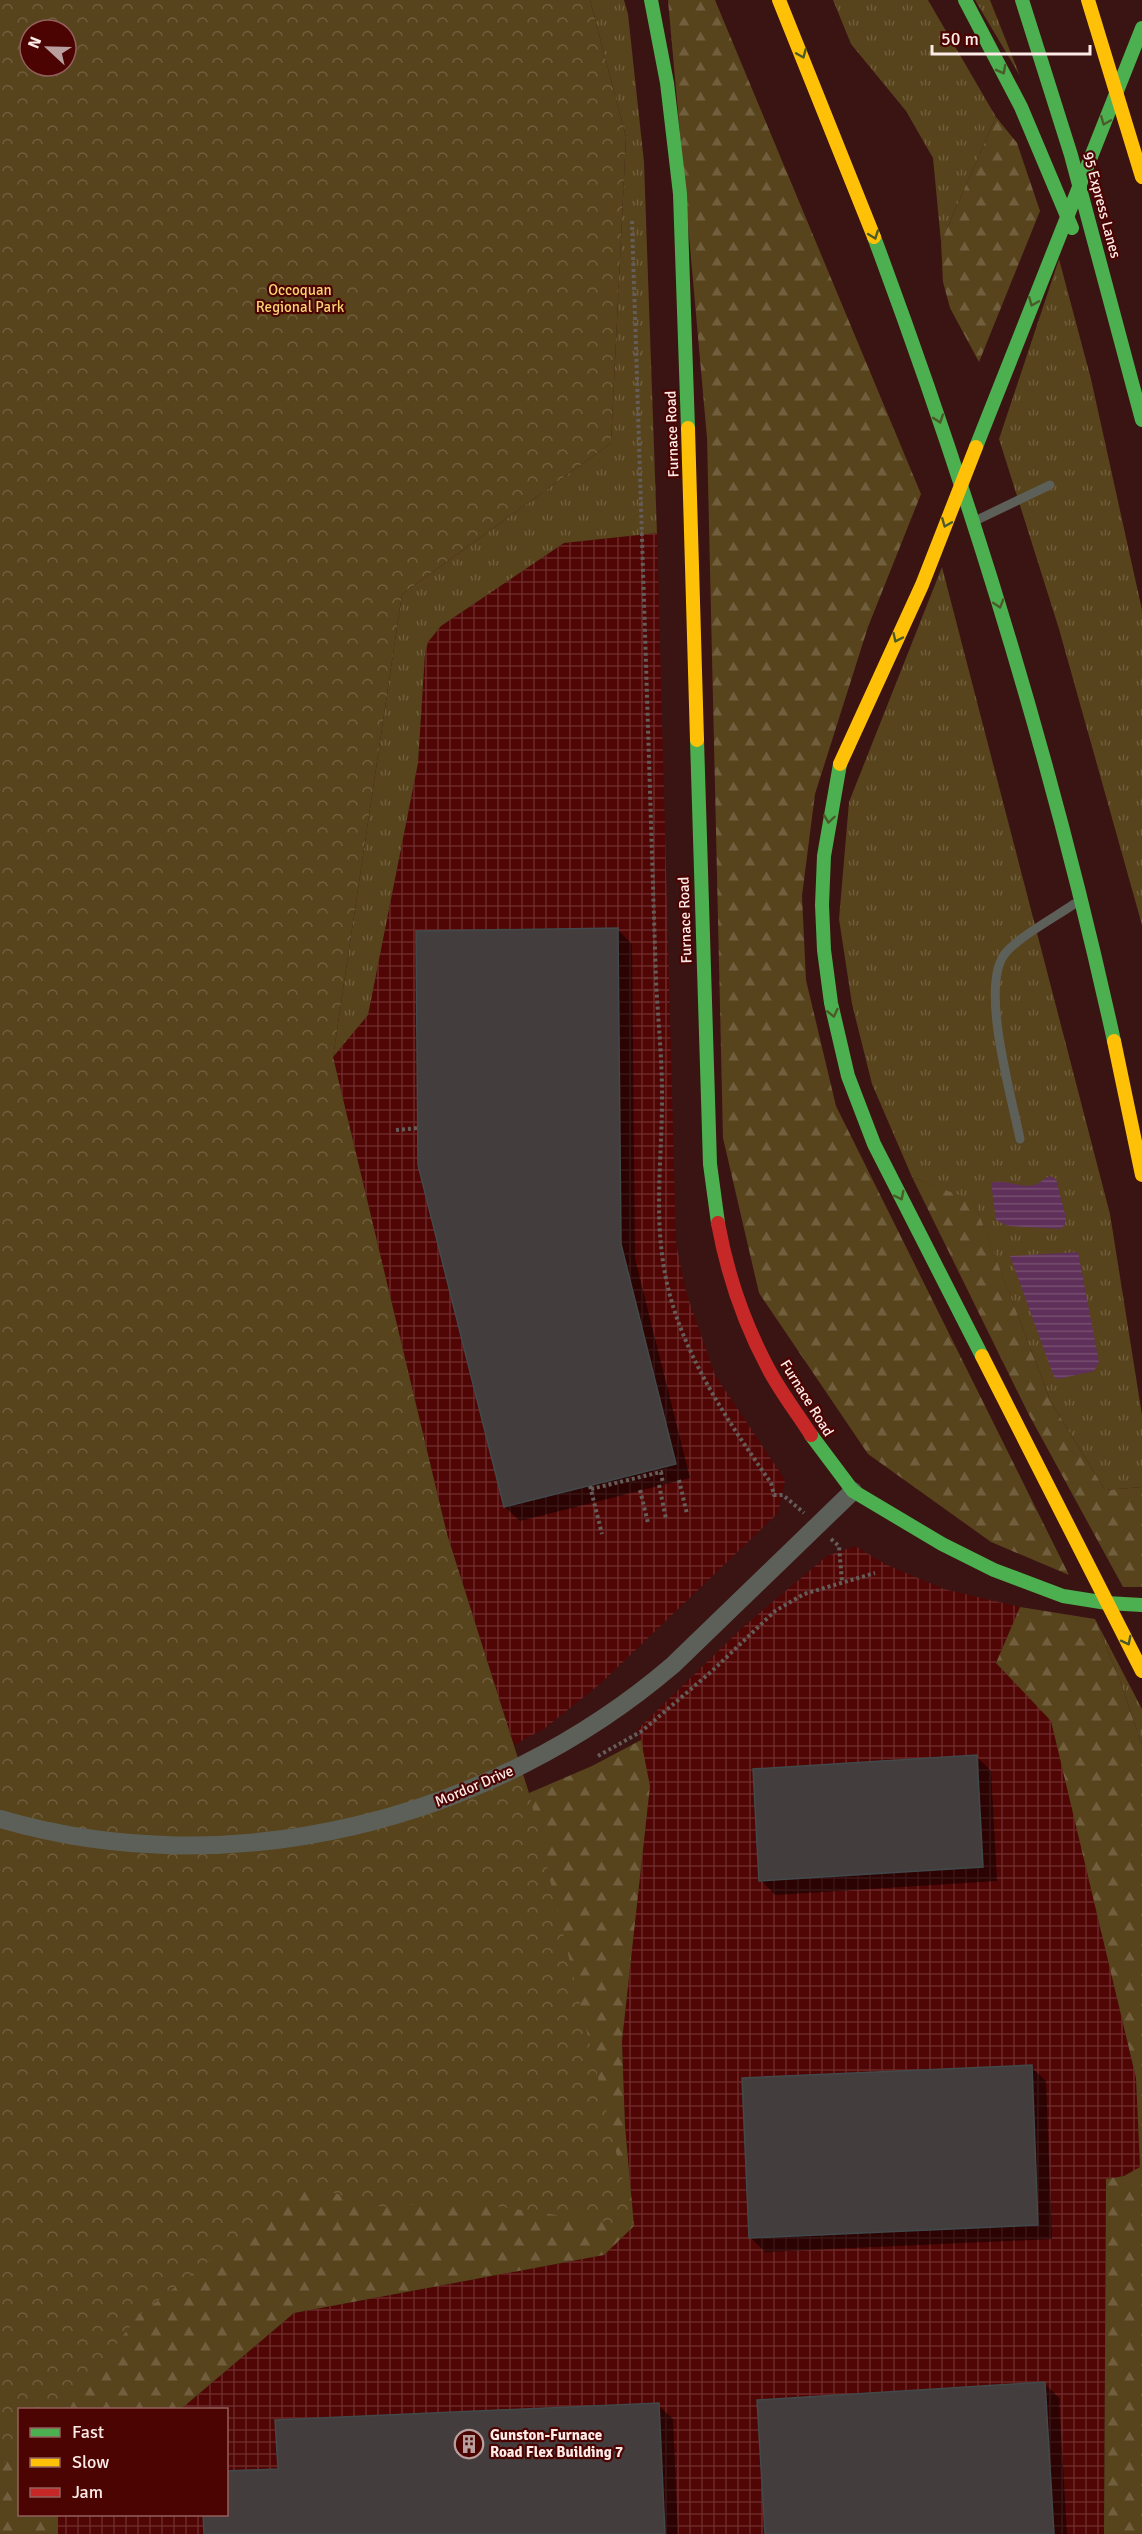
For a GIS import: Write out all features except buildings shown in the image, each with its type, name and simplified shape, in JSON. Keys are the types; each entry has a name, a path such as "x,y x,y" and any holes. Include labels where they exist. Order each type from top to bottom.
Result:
{"main road":[{"name":"Furnace Road","path":"651,0 663,52 675,133 682,222 707,1106 717,1219 724,1257 736,1296 769,1370 832,1466 853,1491 942,1544 994,1570 1063,1596 1107,1603 1142,1605"},
{"path":"779,0 868,220 974,521 1016,662 1081,899 1142,1175"},
{"path":"965,0 1021,107 1075,236"},
{"name":"95 Express Lanes","path":"1022,0 1071,155 1142,420"},
{"path":"1088,0 1142,177"},
{"path":"1142,28 922,585 840,764 824,856 822,905 824,950 831,1002 848,1076 874,1144 1142,1671"},
{"path":"1084,258 1129,365"}],"street":[{"name":"Mordor Drive","path":"0,1819 78,1836 145,1844 209,1845 271,1841 340,1830 402,1814 456,1796 507,1774 554,1749 612,1713 642,1690 673,1665 853,1491"}],"lane":[{"path":"974,521 1050,485"},
{"path":"1020,1139 998,1027 995,974 1010,949 1081,899"}],"path":[{"path":"632,221 656,981 662,1087 658,1236 676,1314 700,1375 727,1420 771,1483 774,1496 783,1495"},
{"path":"396,1130 418,1128"},
{"path":"602,1534 591,1488 661,1472 666,1519"},
{"path":"679,1480 687,1514"},
{"path":"640,1490 648,1523"},
{"path":"839,1546 842,1582"},
{"path":"598,1756 642,1731 712,1671 775,1611 804,1594 875,1574"}],"shaded area":[{"path":"657,533 676,1243 686,1292 715,1375 785,1480 778,1513 600,1684 545,1728 514,1745 447,1534 333,1057 368,1015 418,763 425,653 428,642 441,626 564,543"},
{"path":"1050,1176 1056,1179 1066,1218 1065,1225 1060,1229 1008,1226 996,1220 991,1183 1031,1185"},
{"path":"1078,1252 1099,1362 1094,1371 1058,1379 1054,1377 1010,1256"},
{"path":"855,1546 887,1565 944,1589 1020,1607 996,1663 1051,1720 1136,2078 1140,2167 1124,2176 1106,2179 1104,2534 58,2534 58,2516 228,2516 228,2408 182,2408 294,2313 604,2255 634,2226 625,2126 622,2041 650,1786 638,1729 742,1628 827,1556"}],"green space":[{"name":"Occoquan Regional Park","path":"0,0 590,0 626,137 611,443 402,594 333,1057 447,1534 529,1793 634,2226 459,2201 382,2207 307,2185 138,2316 68,2408 18,2408 18,2454 0,2465"},
{"path":"590,0 624,0 628,14 644,162 657,533 564,543 441,626 428,642 425,653 418,763 368,1015 333,1057 402,594 611,443 626,137"},
{"path":"668,0 715,0 921,494 868,627 815,794 802,896 806,980 836,1106 1069,1575 991,1542 868,1454 759,1293 723,1138 707,438"},
{"path":"833,0 928,0 996,117 941,242 933,158 906,111 851,44"},
{"path":"975,0 990,0 1020,76"},
{"path":"996,117 1017,143 1040,211 979,362 950,308 943,282 941,242"},
{"path":"1059,259 1091,379 1142,610 1142,925 1059,629 999,439"},
{"path":"942,567 1110,1214 1142,1415 1142,1487 1105,1490 1051,1402 974,1202 912,1177 872,1084 852,1004 839,919 849,802"},
{"path":"912,1177 974,1201 1051,1402 1105,1490 1142,1487 1142,1587 1123,1587 1028,1413"},
{"path":"1020,1607 1095,1619 1142,1745 1142,2534 1104,2534 1106,2179 1124,2176 1140,2167 1136,2078 1051,1721 996,1663"},
{"path":"1095,1619 1142,1709 1142,1745 1120,1681"},
{"path":"641,1740 650,1786 622,2041 625,2126 634,2226 604,2255 294,2313 182,2408 18,2408 18,2516 58,2516 58,2534 0,2534 0,1916 488,1842 529,1793 592,1766"}],"traffic: fast":[{"path":"651,0 667,83 680,194 688,428"},
{"path":"965,0 1021,107 1072,228"},
{"path":"1022,0 1071,155 1142,420"},
{"path":"976,447 1142,28"},
{"path":"874,237 944,435 1008,635 1065,837 1114,1041"},
{"path":"697,740 710,1164 718,1223"},
{"path":"840,764 824,856 822,905 824,950 831,1003 848,1076 874,1144 982,1356"},
{"path":"811,1435 853,1491 942,1544 994,1570 1063,1596 1107,1603 1142,1605"}],"traffic: slow":[{"path":"779,0 874,237"},
{"path":"1088,0 1142,177"},
{"path":"688,428 697,740"},
{"path":"840,764 922,585 976,447"},
{"path":"1114,1041 1142,1175"},
{"path":"982,1356 1142,1671"}],"traffic: jam":[{"path":"718,1223 731,1279 751,1333 773,1377 811,1435"}],"place":[{"name":"Gunston-Furnace Road Flex Building 7","path":"469,2444"}]}
